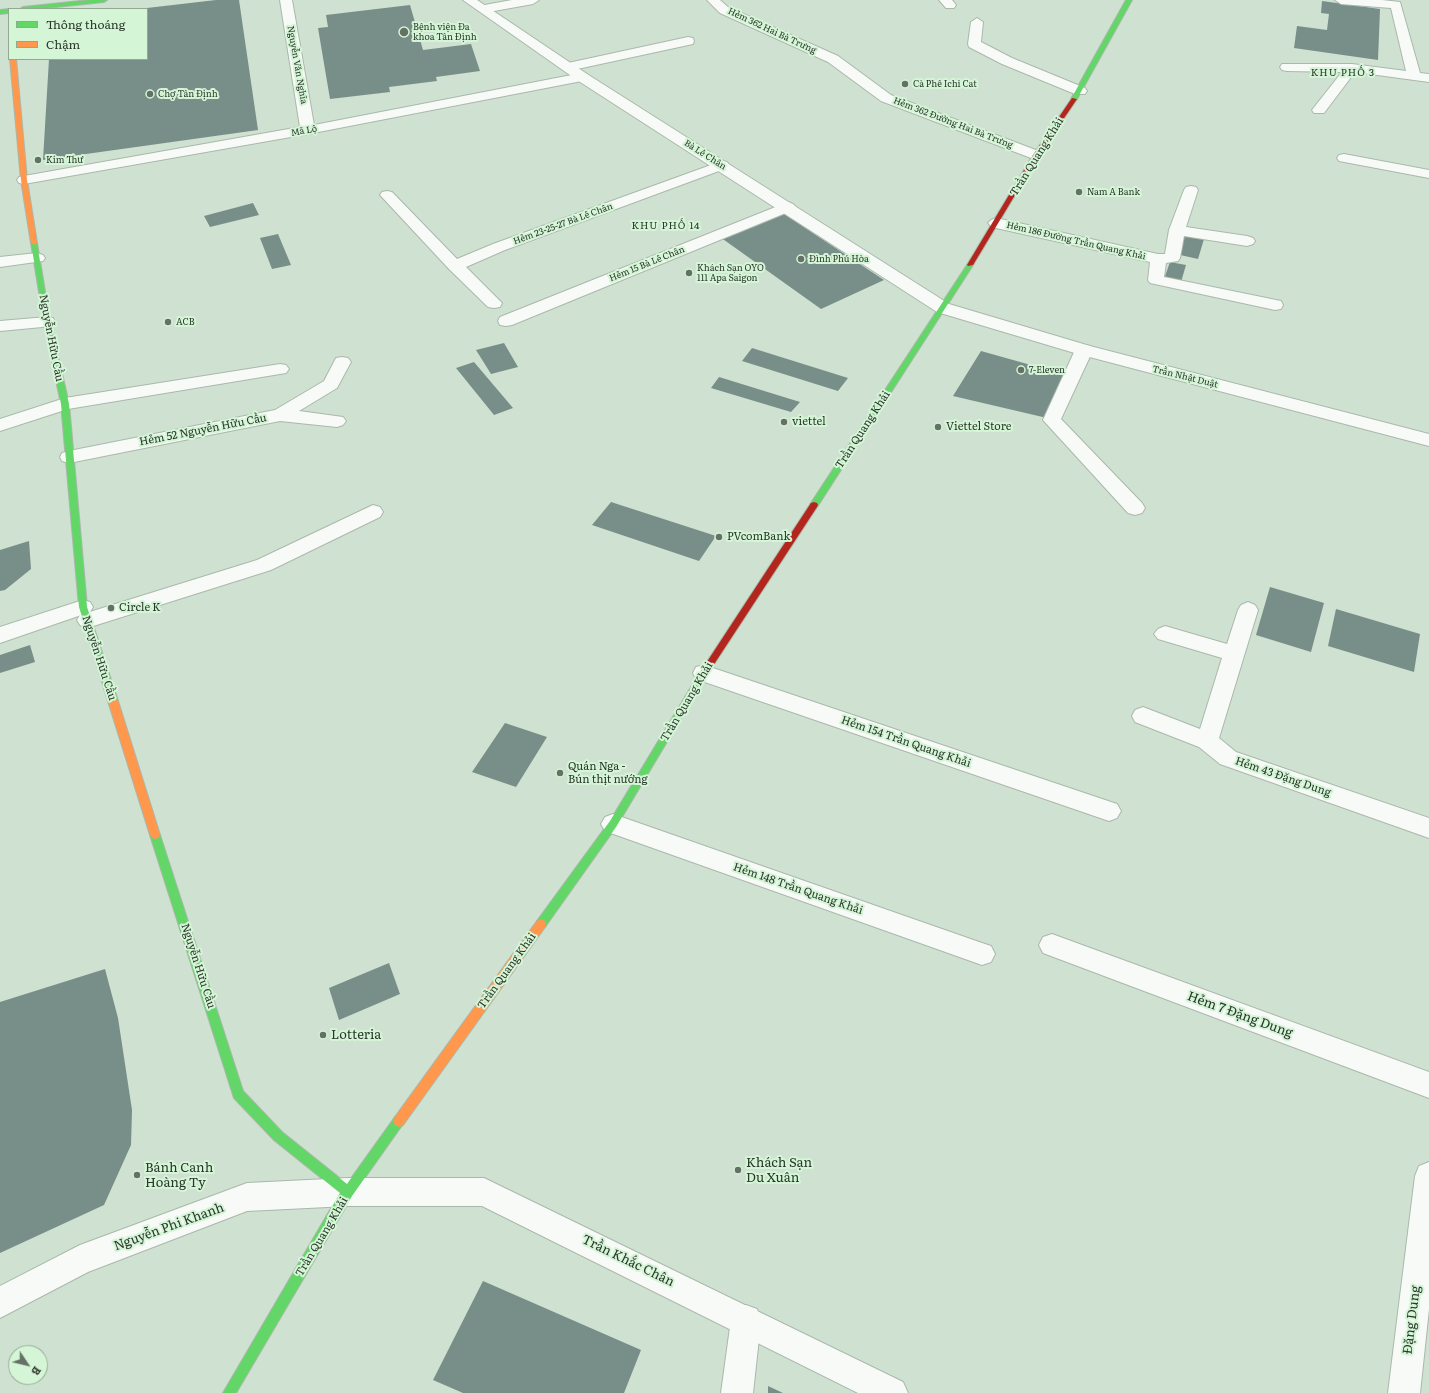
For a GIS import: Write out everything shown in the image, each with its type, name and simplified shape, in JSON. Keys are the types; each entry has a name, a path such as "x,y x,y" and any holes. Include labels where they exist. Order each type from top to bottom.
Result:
{"street":[{"path":"29,8 57,3 104,0"},
{"name":"Nguyễn Văn Nghĩa","path":"286,0 308,130"},
{"name":"Bà Lê Chân","path":"469,0 582,77 788,207 943,308"},
{"path":"483,9 533,0"},
{"name":"Hẻm 362 Hai Bà Trưng","path":"713,0 724,10 833,59"},
{"name":"Trần Quang Khải","path":"230,1393 348,1192 613,824 704,673 943,308 1036,155 1080,91 1129,0"},
{"path":"1341,0 1396,4 1414,75"},
{"path":"977,22 974,44 1007,61 1080,91"},
{"path":"568,67 688,40"},
{"name":"Hẻm 362 Đường Hai Bà Trưng","path":"833,59 886,98 1036,155"},
{"name":"Nguyễn Hữu Cầu","path":"14,60 24,180 47,322 65,404 85,614 238,1094 278,1136 348,1192"},
{"path":"1288,67 1352,68 1429,78"},
{"path":"1319,110 1352,68"},
{"name":"Mã Lộ","path":"24,180 308,130 582,77"},
{"path":"1344,158 1429,174"},
{"name":"Hẻm 23-25-27 Bà Lê Chân","path":"455,266 499,247 722,166"},
{"path":"1158,259 1172,258 1177,230 1191,190"},
{"path":"387,195 455,266 494,303"},
{"name":"Hẻm 15 Bà Lê Chân","path":"506,322 788,207"},
{"name":"Hẻm 186 Đường Trần Quang Khải","path":"996,223 1158,259 1156,280 1275,305"},
{"path":"1177,230 1247,241"},
{"path":"0,262 37,258"},
{"name":"Trần Nhật Duật","path":"943,308 1084,350 1429,440"},
{"path":"0,326 47,322"},
{"path":"1084,350 1052,420 1135,508"},
{"path":"280,415 332,384 342,362"},
{"path":"0,425 65,404 280,369"},
{"name":"Hẻm 52 Nguyễn Hữu Cầu","path":"69,457 280,415 337,421"},
{"path":"0,635 85,614 264,565 373,512"},
{"path":"1207,741 1248,610"},
{"path":"1164,634 1235,654"},
{"name":"Hẻm 154 Trần Quang Khải","path":"704,673 1109,811"},
{"name":"Hẻm 43 Đặng Dung","path":"1143,716 1207,741 1228,758 1429,828"},
{"name":"Hẻm 148 Trần Quang Khải","path":"613,824 982,954"},
{"name":"Hẻm 7 Đặng Dung","path":"1052,945 1429,1085"},
{"name":"Đặng Dung","path":"1404,1393 1429,1176"},
{"name":"Nguyễn Phi Khanh","path":"0,1302 80,1260 247,1197 348,1192"},
{"name":"Trần Khắc Chân","path":"348,1192 484,1192 892,1393"},
{"path":"737,1393 746,1320"}],"building":[{"name":"Chợ Tân Định","path":"216,0 239,0 258,130 43,160 49,60 148,60 147,8"},
{"path":"1322,1 1380,9 1378,60 1294,48 1297,26 1327,30 1329,14 1321,13"},
{"path":"410,5 423,50 471,44 480,71 436,77 437,81 389,87 390,92 330,99 318,28 328,27 326,15"},
{"path":"253,203 259,215 210,227 204,216"},
{"name":"Đình Phú Hòa","path":"781,212 884,280 821,309 720,237"},
{"path":"278,234 291,265 272,269 260,238"},
{"path":"1183,234 1204,239 1198,259 1176,254"},
{"path":"1170,262 1186,265 1181,282 1164,279"},
{"path":"504,343 518,367 491,374 476,350"},
{"path":"752,348 848,378 838,391 742,361"},
{"path":"981,351 1070,376 1047,418 953,396"},
{"path":"474,362 513,408 494,415 456,368"},
{"path":"719,377 800,402 791,412 711,388"},
{"path":"611,502 716,536 699,561 592,525"},
{"path":"29,541 31,569 5,590 0,591 0,550"},
{"path":"1270,587 1324,603 1311,652 1256,635"},
{"path":"1336,609 1420,634 1414,672 1328,646"},
{"path":"30,645 35,662 0,673 0,655"},
{"path":"505,723 547,737 516,787 472,772"},
{"path":"389,963 400,994 339,1020 329,988"},
{"path":"105,969 118,1018 132,1110 131,1145 104,1205 0,1253 0,1002"},
{"path":"483,1281 641,1350 624,1393 463,1393 433,1380"},
{"path":"768,1386 783,1393 768,1393"}],"traffic: fast":[{"path":"32,8 104,0"},
{"path":"1074,99 1129,0"},
{"path":"0,12 8,11"},
{"path":"34,243 47,322 65,404 83,607 113,701"},
{"path":"814,505 970,265"},
{"path":"541,924 613,824 702,676"},
{"path":"155,835 238,1094 278,1136 348,1192"},
{"path":"229,1393 348,1192 399,1121"}],"traffic: slow":[{"path":"13,60 24,180 34,243"},
{"path":"113,701 155,835"},
{"path":"399,1121 541,924"}],"traffic: jam":[{"path":"970,265 1036,155 1074,99"},
{"path":"702,676 814,505"}],"place":[{"name":"Bệnh viện Đa khoa Tân Định","path":"404,32"},
{"name":"Cà Phê Ichi Cat","path":"905,84"},
{"name":"Chợ Tân Định","path":"150,94"},
{"name":"Kim Thư","path":"38,160"},
{"name":"Nam A Bank","path":"1079,192"},
{"name":"Đình Phú Hòa","path":"801,259"},
{"name":"Khách Sạn OYO 111 Apa Saigon","path":"689,273"},
{"name":"ACB","path":"168,322"},
{"name":"7-Eleven","path":"1021,370"},
{"name":"viettel","path":"784,422"},
{"name":"Viettel Store","path":"938,427"},
{"name":"PVcomBank","path":"719,537"},
{"name":"Circle K","path":"111,608"},
{"name":"Quán Nga - Bún thịt nướng","path":"560,773"},
{"name":"Lotteria","path":"323,1035"},
{"name":"Khách Sạn Du Xuân","path":"738,1170"},
{"name":"Bánh Canh Hoàng Ty","path":"137,1175"}],"district":[{"name":"KHU PHỐ 3","path":"1343,73"},
{"name":"KHU PHỐ 14","path":"666,226"}]}
